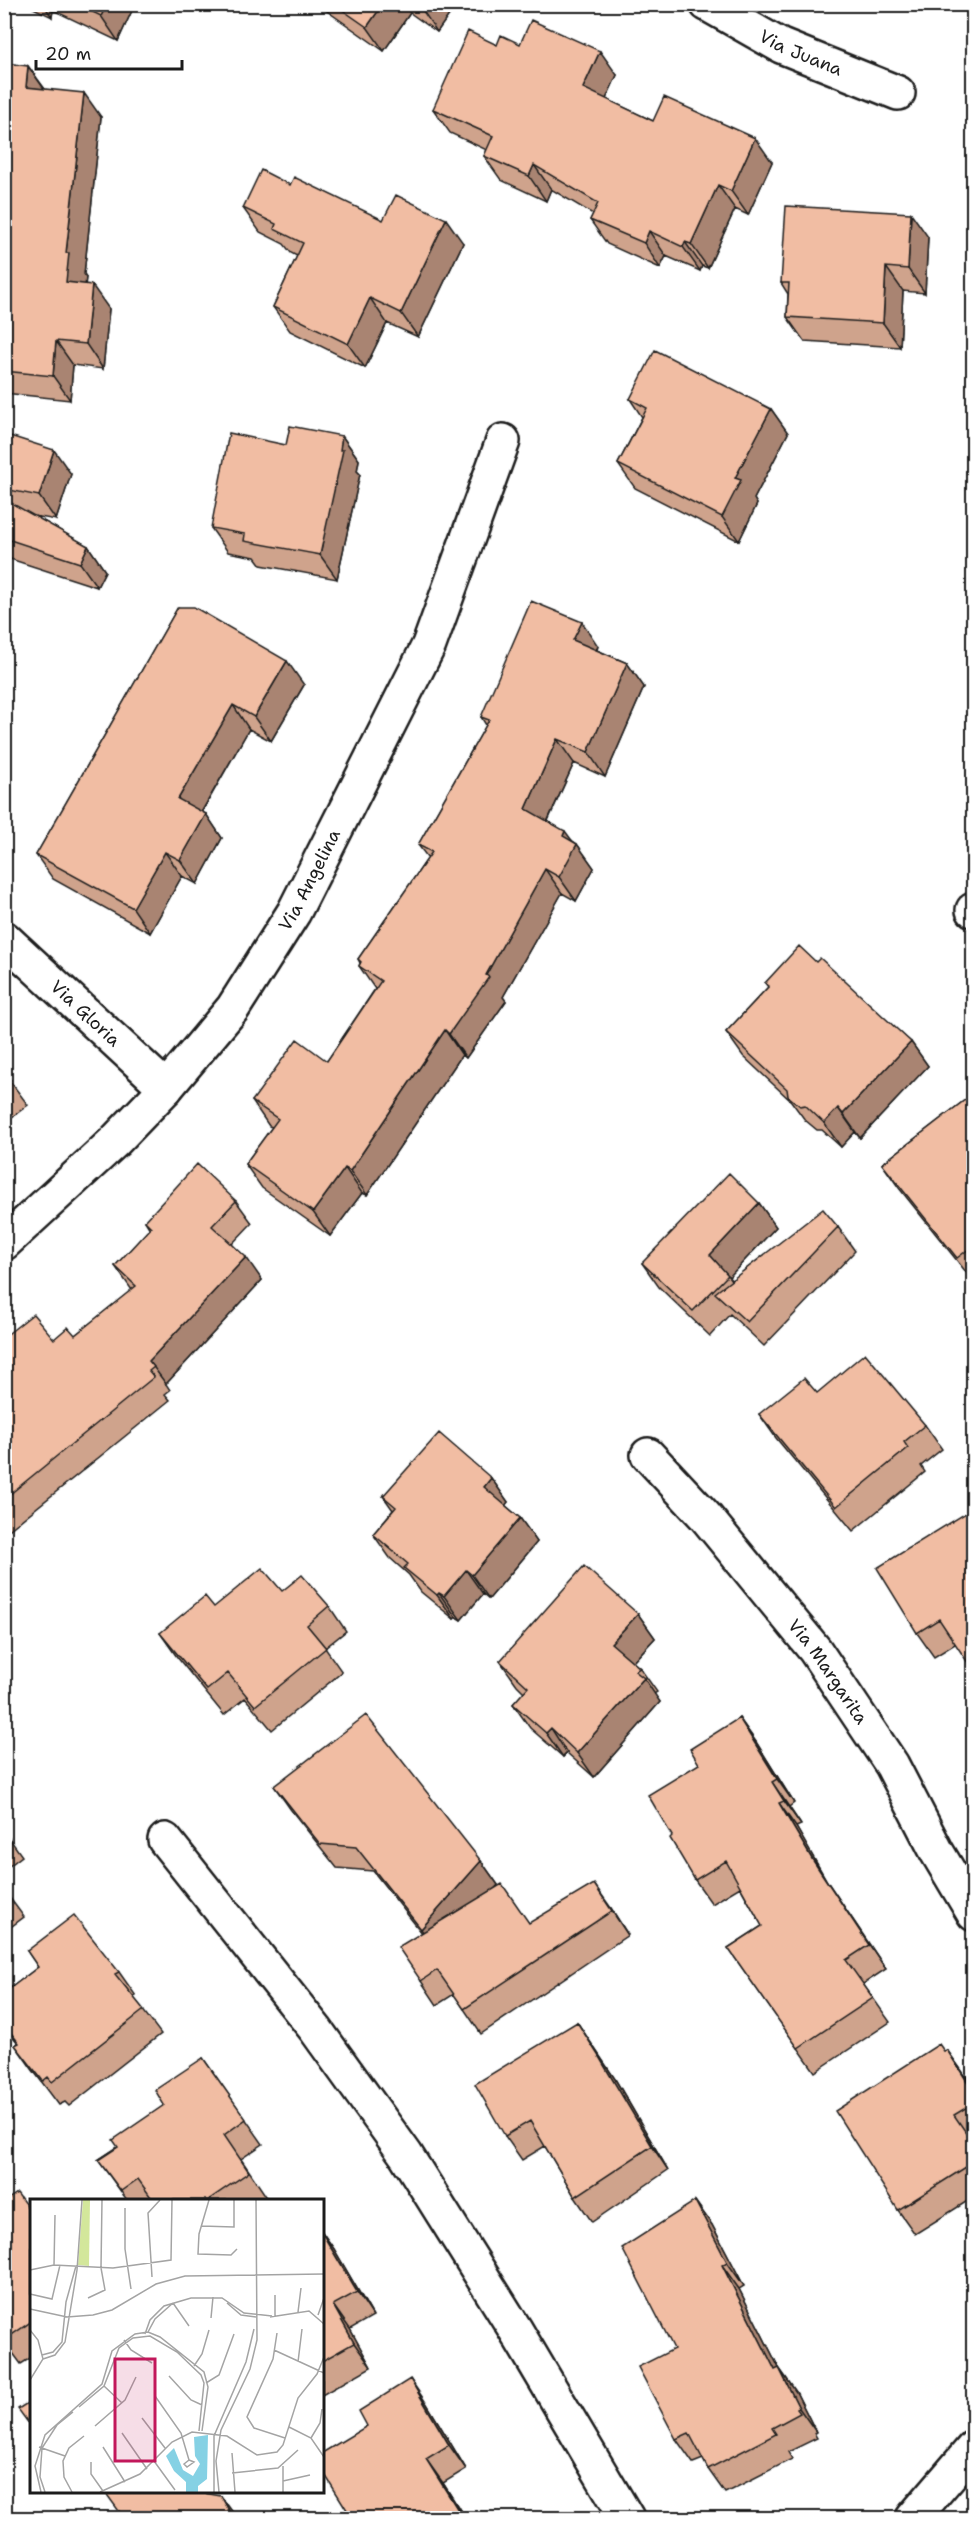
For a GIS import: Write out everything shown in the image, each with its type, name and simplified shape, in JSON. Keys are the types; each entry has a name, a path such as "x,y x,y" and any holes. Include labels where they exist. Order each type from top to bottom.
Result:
{"street":[{"name":"Via Juana","path":"707,4 781,46 898,93"},
{"name":"Via Angelina","path":"4,1243 115,1141 166,1088 233,1008 294,912 429,645 503,441"},
{"name":"Via Gloria","path":"4,938 166,1088"},
{"name":"Via Margarita","path":"648,1455 705,1516 815,1650 892,1766 937,1852 974,1914"},
{"path":"165,1840 316,2030 406,2155 515,2329 627,2518"},
{"path":"924,2515 974,2447"}],"building":[{"path":"76,4 107,4 101,16"},
{"path":"334,4 383,4 367,27"},
{"path":"531,20 600,51 583,88 653,121 664,97 755,138 731,191 718,185 691,244 685,242 683,247 649,231 644,243 590,220 598,203 534,165 529,176 484,156 493,136 433,109 468,31 497,45 501,35 520,44"},
{"path":"4,63 28,66 26,87 84,93 66,253 69,253 66,282 92,285 86,344 56,341 53,376 4,371"},
{"path":"261,170 290,185 294,177 383,220 396,195 446,219 401,313 370,298 348,344 273,307 303,243 274,229 276,224 243,208"},
{"path":"786,206 911,213 908,269 886,267 883,323 787,317 789,283 781,283"},
{"path":"655,350 771,409 735,478 741,480 722,517 618,464 647,408 630,399"},
{"path":"290,426 342,436 340,450 343,450 320,555 244,541 245,534 211,528 229,433 286,445"},
{"path":"4,434 54,450 39,496 4,489"},
{"path":"4,499 88,546 80,563 4,538"},
{"path":"531,601 582,622 573,640 627,663 588,752 557,739 526,809 565,831 563,836 577,844 559,877 545,869 486,975 489,977 449,1034 445,1030 350,1171 345,1168 313,1212 245,1164 278,1119 252,1101 297,1039 327,1061 381,981 359,966 361,962 358,959 432,852 418,845 489,720 481,717"},
{"path":"178,607 194,607 287,661 254,717 233,705 178,799 206,814 180,860 165,852 133,908 36,855"},
{"path":"799,946 816,962 820,958 911,1042 843,1114 838,1108 824,1123 805,1105 800,1106 788,1096 787,1089 726,1032 769,986 765,983"},
{"path":"4,1073 11,1080 4,1086"},
{"path":"974,1093 974,1245 957,1258 882,1164"},
{"path":"197,1164 236,1201 212,1226 246,1257 149,1361 154,1367 149,1371 154,1377 4,1499 4,1337 33,1314 54,1339 68,1327 75,1335 136,1286 115,1266 151,1227 145,1221"},
{"path":"729,1173 759,1203 710,1255 728,1275 693,1311 642,1263"},
{"path":"823,1209 838,1227 747,1322 715,1293"},
{"path":"865,1353 925,1425 904,1442 908,1448 836,1507 759,1414 804,1378 817,1393"},
{"path":"439,1433 491,1478 484,1487 520,1518 472,1575 466,1570 444,1596 439,1593 437,1595 404,1568 408,1564 373,1534 396,1507 383,1496"},
{"path":"974,1508 974,1672 939,1619 917,1633 877,1568"},
{"path":"584,1566 638,1614 611,1643 640,1668 635,1671 644,1678 577,1753 551,1728 546,1733 513,1704 528,1687 500,1661"},
{"path":"262,1568 282,1591 302,1575 329,1606 307,1625 326,1648 255,1706 228,1673 207,1690 160,1633 205,1596 214,1607"},
{"path":"366,1715 481,1861 421,1929 356,1847 320,1844 274,1786"},
{"path":"739,1718 777,1779 772,1782 784,1801 779,1803 812,1859 869,1945 846,1960 873,1998 798,2048 728,1948 762,1926 726,1861 695,1880 648,1795 699,1764 690,1749"},
{"path":"502,1884 529,1923 594,1884 612,1911 464,2009 437,1970 421,1981 398,1947"},
{"path":"74,1915 119,1972 115,1974 144,2010 52,2082 48,2077 43,2081 15,2045 19,2043 4,2024 4,1993 38,1967 27,1951"},
{"path":"577,2022 652,2146 575,2197 530,2121 505,2136 475,2084"},
{"path":"939,2044 944,2051 947,2050 972,2089 970,2090 974,2096 974,2103 954,2115 974,2144 974,2162 898,2210 835,2111"},
{"path":"203,2058 246,2119 224,2135 249,2172 209,2199 152,2199 138,2179 121,2191 98,2160 118,2147 113,2140 164,2105 155,2090"},
{"path":"17,2193 30,2210 30,2322 4,2340 4,2202"},
{"path":"695,2201 727,2262 722,2265 775,2370 779,2368 800,2413 772,2428 776,2434 708,2469 689,2433 676,2439 638,2367 674,2349 622,2248"},
{"path":"324,2236 357,2292 333,2305 354,2343 324,2360"},
{"path":"410,2379 449,2445 426,2459 463,2518 352,2518 324,2473 324,2452 367,2426 359,2411"},
{"path":"30,2401 30,2425 18,2409"},
{"path":"106,2493 204,2493 221,2496 233,2518 124,2518"}]}
